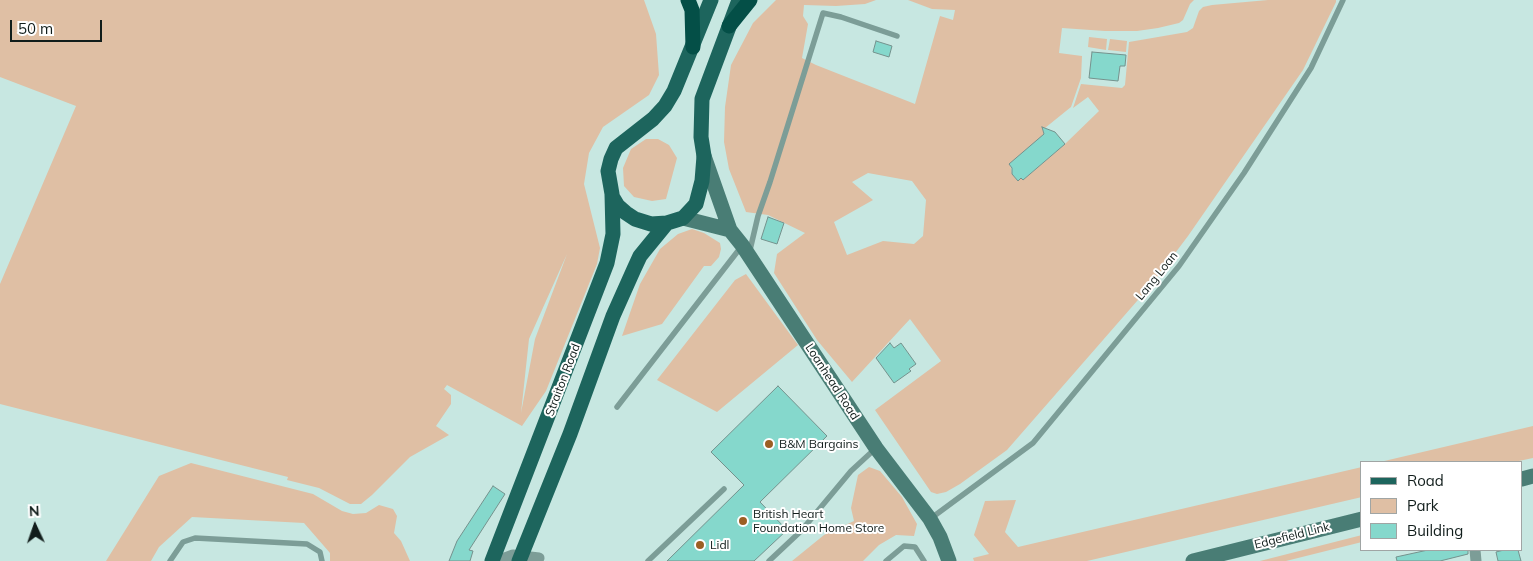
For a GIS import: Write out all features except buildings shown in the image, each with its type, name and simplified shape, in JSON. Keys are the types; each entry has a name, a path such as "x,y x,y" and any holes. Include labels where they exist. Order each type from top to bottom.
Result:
{"highway":[{"path":"688,0 692,10 693,46"},
{"path":"729,26 750,0"}],"main road":[{"name":"Straiton Road","path":"492,561 607,263 613,234 612,194 608,171 611,158 616,148 653,119 665,106 674,91 711,0"},
{"path":"612,194 618,206 635,219 651,224 667,223 683,218 696,204 702,181 704,156 701,116 702,99 739,0"},
{"name":"Loanhead Road","path":"704,156 730,230 746,250 876,448 930,519 940,537 949,561"},
{"path":"683,218 730,230"},
{"name":"Straiton Road","path":"514,559 532,529 634,269 640,256 667,223"},
{"name":"Edgefield Link","path":"1193,561 1360,519"}],"street":[{"path":"532,529 533,549 541,560"},
{"path":"502,536 505,552 514,559 541,560"}],"lane":[{"name":"Lang Loan","path":"930,519 1033,443 1179,266 1244,173 1312,68 1343,0"},
{"path":"617,407 746,250 770,182 822,13 841,17 897,36"},
{"path":"769,561 801,531 851,471 876,448"},
{"path":"648,561 724,489"},
{"path":"170,561 183,542 195,538 307,544 320,552 322,561"},
{"path":"886,561 904,546 915,547 924,561"}],"green space":[{"path":"0,0 644,0 656,34 659,75 649,95 603,127 589,153 584,184 600,248 597,264 546,391 522,426 447,385 444,389 451,395 451,404 436,426 449,435 410,457 361,504 350,504 319,488 287,480 288,477 0,404 0,284 76,106 0,77","holes":["567,254 535,339 521,413 529,339"]},
{"path":"776,0 876,0 865,4 836,6 804,5 803,16 808,24 802,58 915,104 940,16 953,20 955,10 932,9 908,0 1194,0 1190,4 1183,20 1179,23 1158,28 1137,31 1105,31 1062,28 1059,53 1082,56 1081,78 1071,107 1045,128 1042,128 1045,137 1010,164 1012,174 1018,181 1021,178 1023,180 1065,144 1099,111 1088,97 1073,108 1081,84 1122,88 1125,85 1129,42 1187,32 1193,28 1199,11 1203,7 1212,5 1268,0 1336,0 1303,70 1188,236 1151,285 1007,450 960,484 946,492 937,494 931,492 875,410 941,361 910,319 852,382 817,340 774,273 777,254 805,233 768,215 746,212 729,169 724,142 725,107 731,65 753,23","holes":["868,173 912,181 926,200 923,236 914,244 883,241 847,255 834,222 873,200 852,182"]},
{"path":"1089,37 1107,39 1106,50 1088,47"},
{"path":"1110,39 1127,41 1126,52 1108,50"},
{"path":"646,139 658,139 669,145 677,158 666,199 652,201 634,197 624,186 623,168 631,149"},
{"path":"692,229 704,233 720,243 719,257 711,266 704,266 662,324 622,336 640,284 660,249 678,234"},
{"path":"746,274 798,345 717,412 657,380 735,280"},
{"path":"1533,426 1533,458 1519,461 1384,461"},
{"path":"191,463 313,494 342,511 353,514 366,513 379,505 393,509 397,516 394,533 401,541 410,561 330,561 330,553 304,523 192,517 159,547 151,561 106,561 159,476"},
{"path":"869,467 880,471 902,497 917,524 914,536 896,535 879,545 863,561 792,561 824,535 854,521 851,508 858,475"},
{"path":"1360,467 1360,497 1087,561 974,561 973,558 989,554 974,535 985,501 1016,500 1005,532 1018,547"},
{"path":"1360,536 1360,542 1286,561 1260,561"}],"place":[{"name":"B&M Bargains","path":"769,444"},
{"name":"British Heart Foundation Home Store","path":"743,521"},
{"name":"Lidl","path":"700,545"}]}
